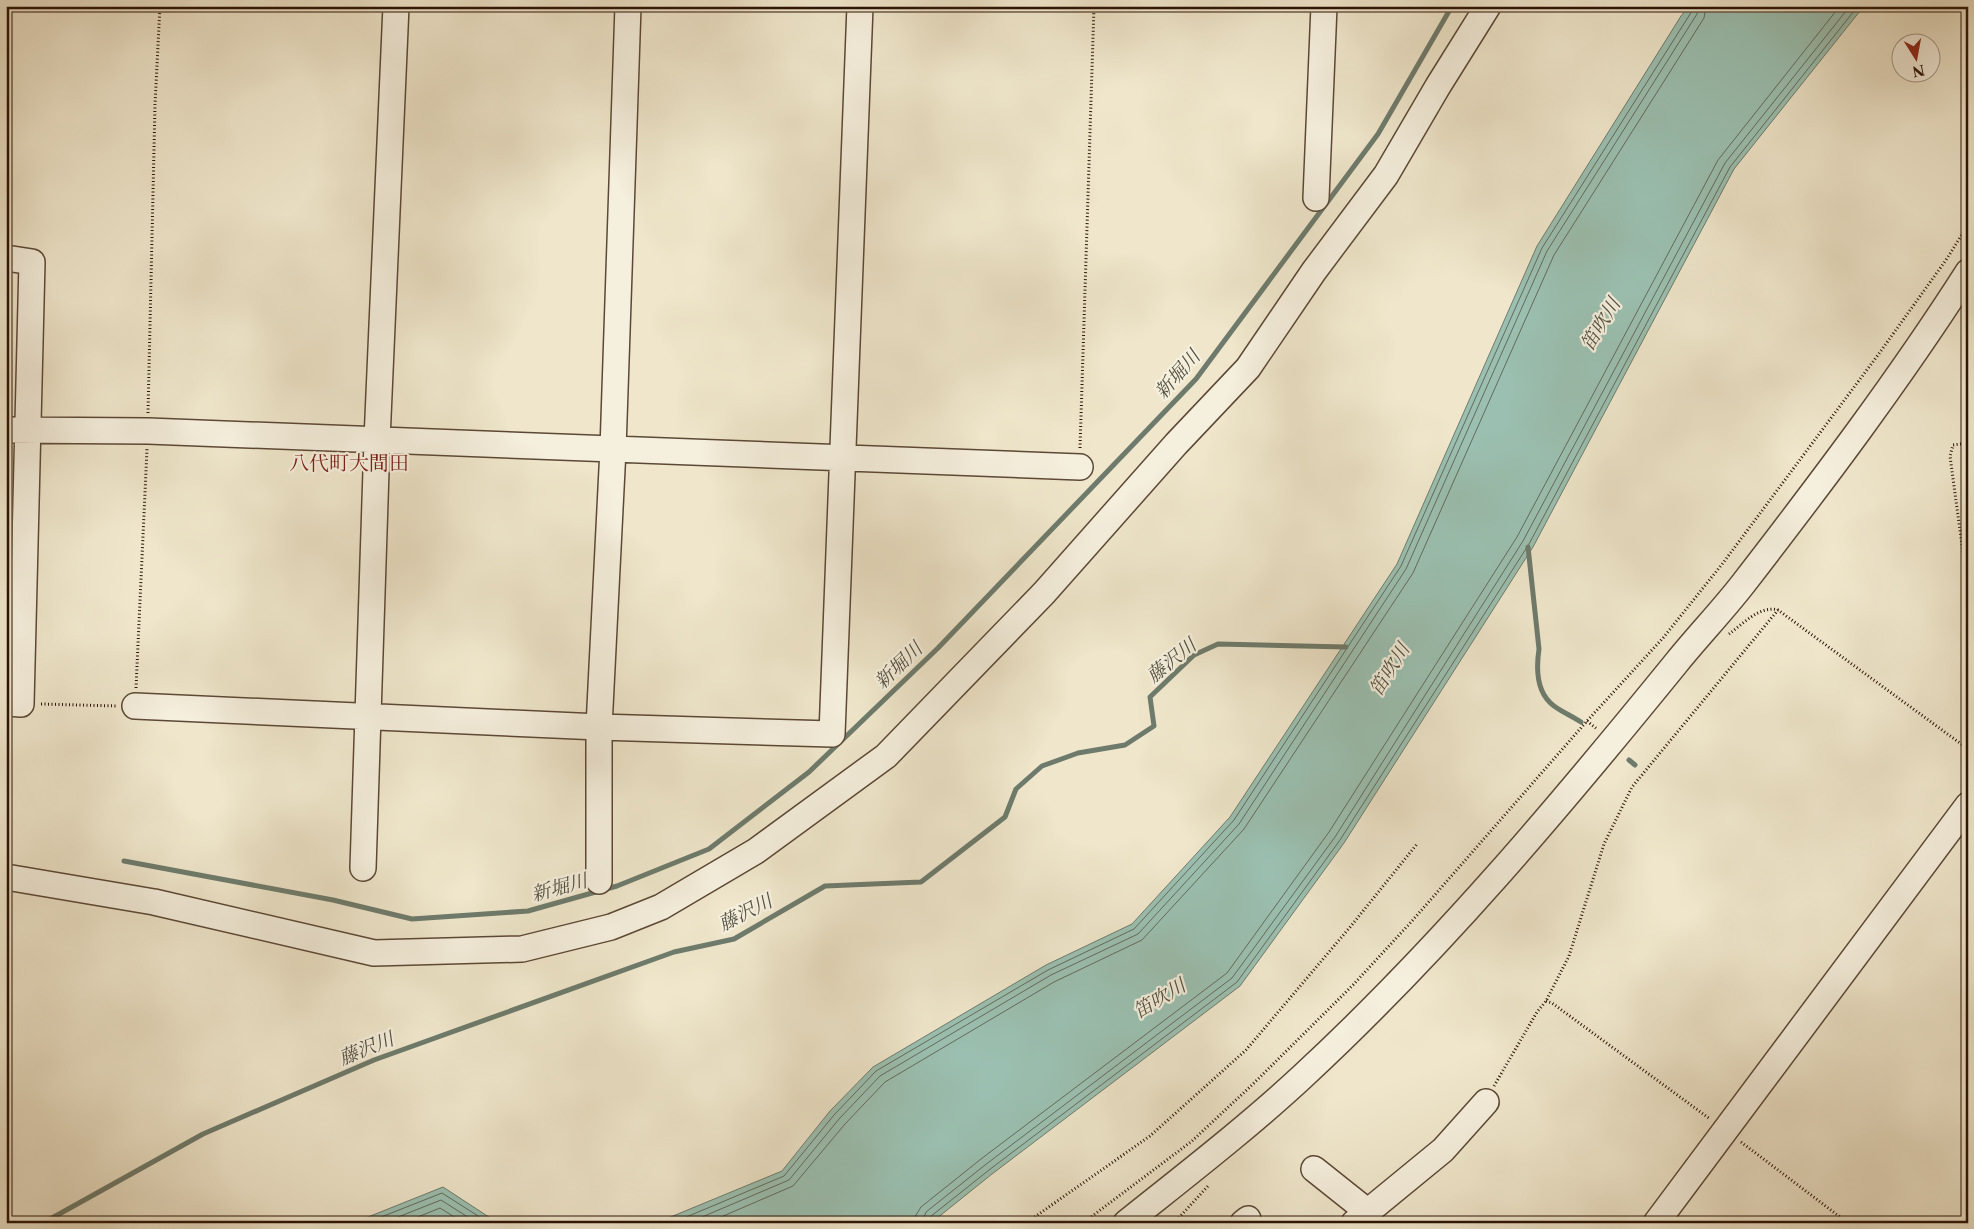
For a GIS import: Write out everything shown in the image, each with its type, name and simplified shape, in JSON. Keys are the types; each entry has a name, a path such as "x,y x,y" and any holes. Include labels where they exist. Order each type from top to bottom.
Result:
{"street":[{"path":"363,868 377,440 396,6"},
{"path":"599,881 599,727 613,448 628,6"},
{"path":"135,706 599,727 832,734 860,6"},
{"path":"1316,198 1324,6"},
{"path":"6,878 154,902 374,952 522,949 611,927 661,907 756,851 886,756 1044,592 1176,444 1248,368 1314,271 1386,175 1488,6"},
{"path":"6,258 32,262 18,430 14,704"},
{"path":"1126,1223 1241,1132 1304,1075 1376,1005 1483,893 1602,755 1742,585 1875,408 1968,272"},
{"path":"18,430 148,431 844,456 1080,467"},
{"path":"1656,1223 1968,805"},
{"path":"1314,1169 1361,1217 1443,1150 1486,1102"}],"path":[{"path":"14,704 135,706 148,431 154,125 160,6"},
{"path":"1080,467 1094,6"},
{"path":"1083,1223 1192,1142 1352,985 1412,921 1587,721 1663,638 1723,563 1889,339 1946,260 1968,225"},
{"path":"1968,444 1953,445 1950,456 1968,590"},
{"path":"1486,1102 1532,1019 1546,1001 1569,956 1604,844 1632,787 1778,610 1968,749"},
{"path":"1587,721 1594,726"},
{"path":"1026,1223 1150,1136 1246,1050 1351,926 1417,844"},
{"path":"1546,1001 1552,1003 1725,1130 1848,1223"}],"water":[{"name":"笛吹川","path":"1689,6 1864,6 1734,169 1533,547 1344,843 1240,986 992,1174 931,1223 656,1223 782,1171 830,1111 873,1067 1046,965 1132,924 1230,817 1397,564 1537,246"},
{"path":"443,1187 498,1223 353,1223"}],"waterway":[{"name":"新堀川","path":"124,861 333,900 412,919 528,911 617,886 709,849 809,772 938,648 1196,379 1378,134 1452,6"},
{"path":"1528,547 1539,649 1538,672 1541,688 1548,701 1581,722"},
{"name":"藤沢川","path":"43,1223 203,1134 374,1060 674,952 734,939 825,886 921,882 1005,817 1016,789 1042,766 1078,753 1125,745 1154,726 1150,697 1194,655 1218,644 1346,647"},
{"path":"1629,760 1635,765"}],"district":[{"name":"八代町大間田","path":"349,463"}]}
